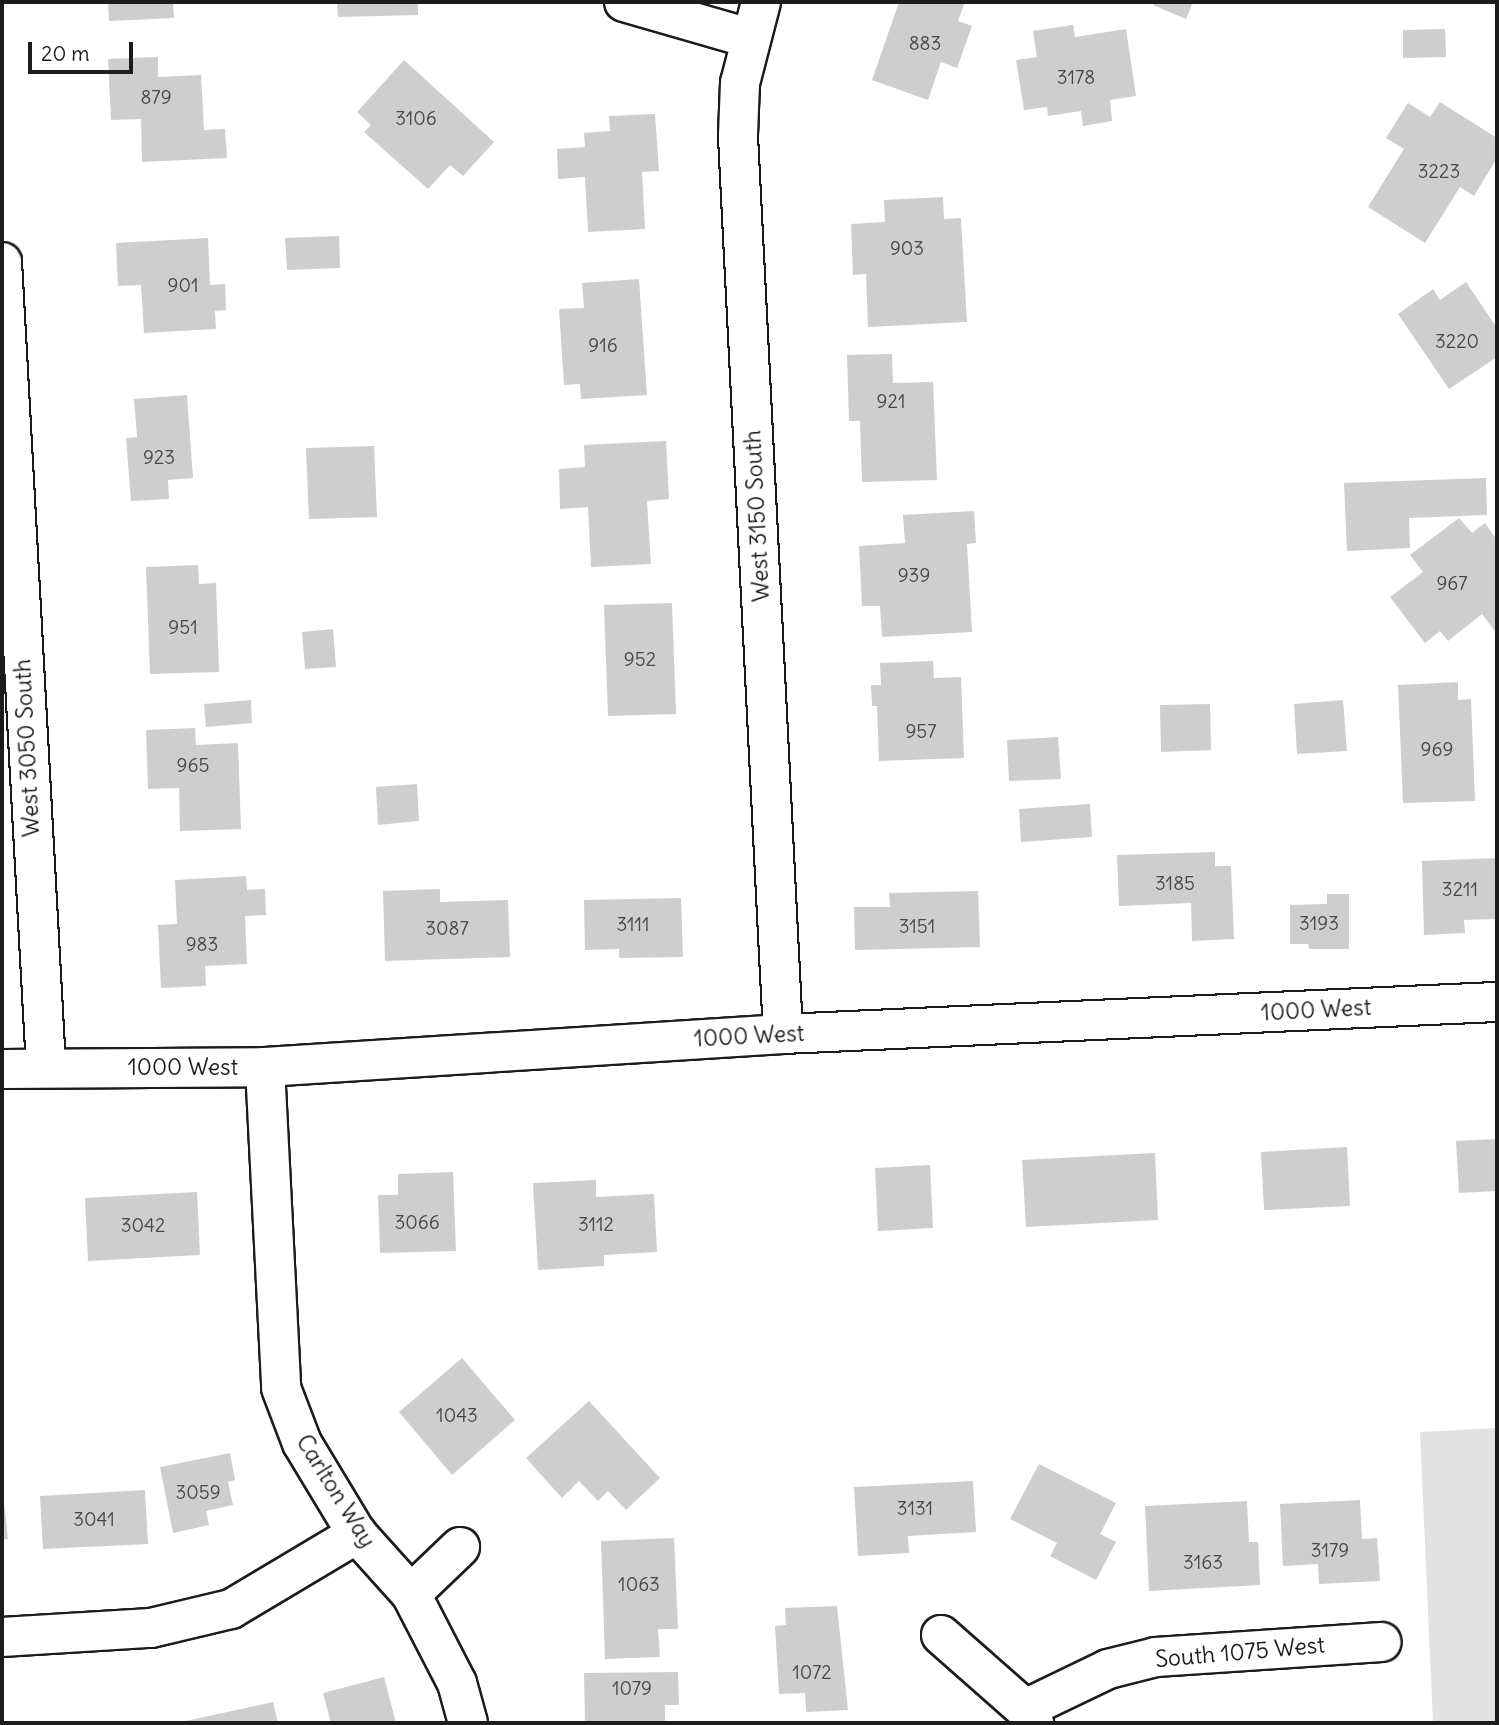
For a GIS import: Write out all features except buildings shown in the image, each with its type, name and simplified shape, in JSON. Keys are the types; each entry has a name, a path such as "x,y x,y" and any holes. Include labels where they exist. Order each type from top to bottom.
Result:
{"street":[{"path":"624,2 750,38"},
{"name":"West 3150 South","path":"761,2 740,83 738,136 783,1034"},
{"name":"West 3050 South","path":"2,262 10,608 46,1067"},
{"name":"1000 West","path":"2,1069 265,1067 783,1034 1497,1002"},
{"name":"Carlton Way","path":"265,1067 281,1388 302,1443 358,1534 411,1594 457,1683 468,1723"},
{"path":"2,1637 151,1628 231,1609 358,1534"},
{"path":"411,1594 460,1547"},
{"path":"941,1635 1030,1716"},
{"name":"South 1075 West","path":"1030,1716 1108,1669 1156,1657 1382,1642"}],"shaded area":[{"path":"1497,1428 1497,1723 1433,1723 1420,1432"}]}
